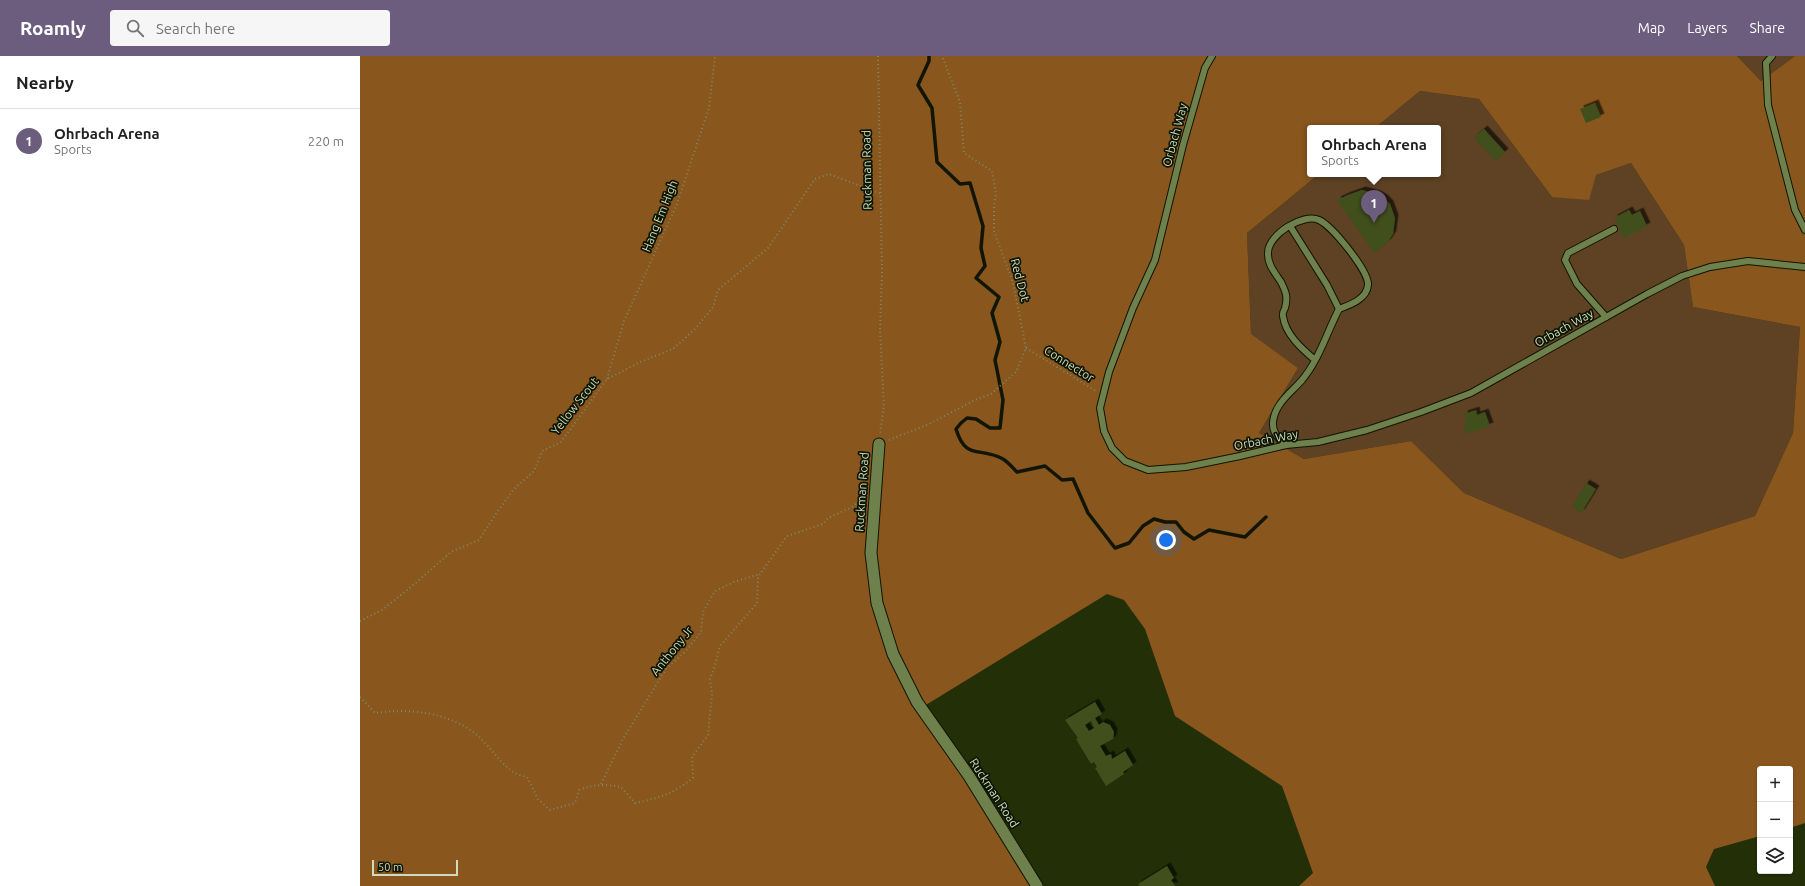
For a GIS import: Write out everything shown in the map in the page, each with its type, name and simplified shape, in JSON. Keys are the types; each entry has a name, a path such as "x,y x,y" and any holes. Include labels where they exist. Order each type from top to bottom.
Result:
{"street":[{"name":"Ruckman Road","path":"879,444 871,553 873,577 879,610 893,654 917,702 968,776 1037,886"}],"lane":[{"name":"Orbach Way","path":"1212,56 1205,68 1183,144 1155,260 1133,308 1108,372 1100,408 1104,431 1112,448 1125,460 1148,470 1186,467 1286,445 1318,442 1367,430 1471,393 1682,276 1710,267 1748,260 1805,267"},
{"path":"1772,56 1766,63 1768,105 1795,210 1805,230"},
{"path":"1286,445 1275,435 1272,423 1277,408 1286,396 1302,380 1315,360 1339,309 1353,304 1364,294 1368,285 1365,275 1355,258 1339,238 1319,220 1312,219 1298,222 1275,236 1270,242 1268,252 1269,263 1287,293 1286,303 1282,315 1286,328 1294,340 1315,360"},
{"path":"1290,226 1327,285 1339,309"},
{"path":"1606,317 1577,284 1565,260 1568,253 1614,229"}],"path":[{"name":"Hang Em High","path":"607,379 624,321 677,204 708,108 715,56"},
{"name":"Ruckman Road","path":"878,56 882,273 880,329 884,406 879,444"},
{"name":"Red Dot","path":"942,56 960,102 964,153 992,171 996,194 994,206 994,231 1013,283 1026,348"},
{"name":"Yellow Scout","path":"360,621 388,605 451,552 479,540 514,489 534,471 542,451 561,442 607,379 640,362 673,349 696,328 713,307 718,290 768,248 815,179 829,174 881,194"},
{"path":"879,444 929,424 975,400 992,394 1016,372 1026,348"},
{"name":"Connector","path":"1026,348 1103,395"},
{"path":"360,697 375,713 396,710 431,714 453,722 478,736 515,774 527,777 538,799 550,810 575,803 579,790 591,785 601,784 621,787 635,803 656,799 677,791 692,778 692,757 708,735 712,695 710,679 720,646 757,603 758,578 760,574 787,536 822,524 828,518 850,508 876,490"},
{"name":"Anthony Jr","path":"601,784 623,739 666,669 685,652 701,632 703,612 715,591 734,582 760,574"}],"shaded area":[{"path":"360,56 1737,56 1761,81 1795,56 1805,56 1805,823 1793,827 1793,766 1757,766 1757,837 1714,849 1706,867 1715,886 1299,886 1313,873 1282,786 1175,716 1145,629 1124,600 1107,594 921,708 1037,886 360,886","holes":["1420,91 1479,99 1552,197 1589,200 1596,175 1631,163 1684,245 1693,307 1800,327 1793,433 1755,516 1621,559 1464,493 1411,441 1304,459 1259,433 1298,368 1251,334 1247,233 1315,177 1307,177 1307,125 1379,125"]},
{"path":"1737,56 1795,56 1761,81"},
{"path":"1420,91 1479,99 1552,197 1596,175 1631,163 1684,245 1693,307 1800,327 1793,433 1755,516 1621,559 1464,493 1411,441 1304,459 1259,433 1298,368 1251,335 1247,233 1315,177 1441,177 1441,125 1379,125"}],"building":[{"path":"1595,103 1601,117 1586,123 1580,109"},
{"path":"1484,129 1505,152 1495,161 1474,138"},
{"path":"1362,190 1377,194 1384,198 1390,204 1395,218 1393,234 1388,242 1374,253 1337,200"},
{"path":"1629,210 1632,215 1640,211 1647,226 1624,238 1614,218"},
{"path":"1476,410 1477,415 1485,412 1490,426 1466,434 1463,426 1467,425 1464,414"},
{"path":"1586,483 1596,489 1581,513 1572,506"},
{"path":"1095,702 1102,714 1095,718 1099,725 1103,722 1110,725 1114,732 1113,739 1100,746 1106,756 1111,754 1112,759 1125,751 1133,765 1123,772 1124,774 1106,786 1095,768 1097,767 1094,762 1091,764 1076,739 1078,738 1065,720","holes":["1091,721 1094,728 1089,731 1085,725"]},
{"path":"1167,866 1174,878 1171,880 1175,886 1140,886 1138,884"}],"waterway":[{"path":"929,56 929,61 918,85 932,108 937,162 960,184 970,183 983,226 981,248 985,266 976,278 999,297 992,313 1000,342 995,360 1003,400 1000,428 990,428 976,419 967,418 956,429 964,445 974,451 987,453 1003,459 1017,472 1045,466 1062,480 1073,479 1088,513 1115,548 1129,543 1143,526 1154,519 1165,522 1176,522 1184,532 1194,539 1209,530 1245,537 1266,517"}],"place":[{"name":"Ohrbach Arena","path":"1374,223"}]}
